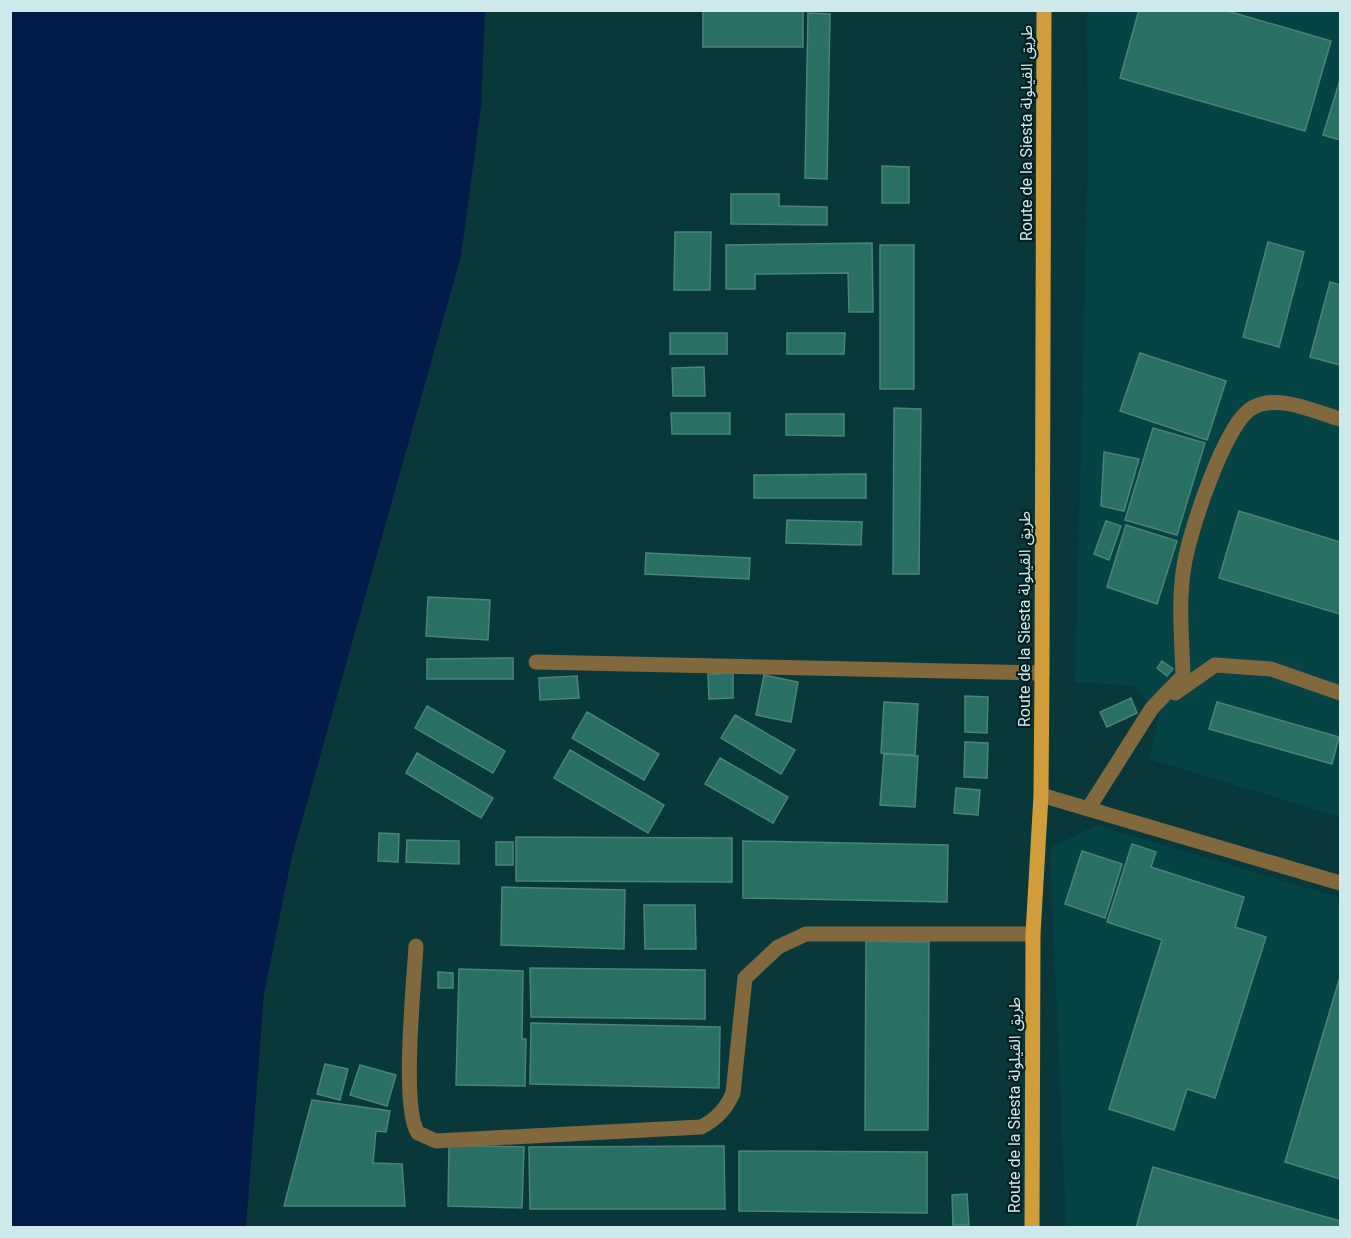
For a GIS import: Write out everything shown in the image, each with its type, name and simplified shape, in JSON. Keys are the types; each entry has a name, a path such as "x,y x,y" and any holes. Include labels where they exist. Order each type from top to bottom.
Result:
{"main road":[{"name":"Route de la Siesta طريق القيلولة","path":"1032,1227 1033,934 1041,795 1044,10"}],"street":[{"path":"1088,809 1152,708 1183,676 1184,566 1200,507 1234,424 1252,407 1282,402 1341,419"},
{"path":"536,662 1042,673"},
{"path":"1152,708 1215,665 1271,669 1341,693"},
{"path":"1041,795 1341,884"},
{"path":"416,946 410,1086 412,1120 418,1133 436,1141 701,1126 713,1121 729,1103 733,1093 745,978 778,947 806,934 1033,934"}],"shaded area":[{"path":"1087,11 1340,11 1340,817 1149,759 1159,716 1134,686 1075,682 1088,165"},
{"path":"1097,825 1340,898 1340,1227 1066,1227 1050,848"}],"water":[{"path":"10,11 485,11 481,106 461,256 292,856 264,994 246,1227 11,1227"}],"building":[{"path":"703,10 803,10 803,47 703,47"},
{"path":"1139,10 1224,10 1331,41 1305,131 1120,78"},
{"path":"808,13 830,14 827,179 805,178"},
{"path":"1340,80 1340,140 1323,135"},
{"path":"882,166 909,167 909,203 882,203"},
{"path":"731,194 779,194 779,206 827,207 827,225 731,224"},
{"path":"675,232 711,232 710,290 674,290"},
{"path":"1268,242 1304,252 1279,347 1243,337"},
{"path":"872,243 873,312 849,312 848,273 755,274 755,289 726,289 726,245"},
{"path":"880,245 914,245 914,389 880,389"},
{"path":"1330,282 1340,285 1340,365 1310,357"},
{"path":"670,333 727,333 727,354 670,354"},
{"path":"787,333 845,333 844,354 787,354"},
{"path":"1140,353 1226,381 1207,440 1120,411"},
{"path":"704,367 705,396 673,396 672,368"},
{"path":"894,408 921,409 919,574 893,574"},
{"path":"671,413 730,413 730,434 672,434"},
{"path":"786,414 844,414 844,436 786,435"},
{"path":"1153,428 1205,443 1177,535 1125,520"},
{"path":"1104,452 1139,459 1124,511 1101,506"},
{"path":"866,474 866,498 754,498 754,475"},
{"path":"1239,511 1340,542 1340,614 1219,578"},
{"path":"787,520 862,522 861,545 786,543"},
{"path":"1106,521 1121,526 1109,560 1094,554"},
{"path":"1126,525 1177,541 1157,604 1107,587"},
{"path":"646,553 750,558 749,579 645,574"},
{"path":"428,597 490,600 488,640 426,636"},
{"path":"513,658 513,679 427,679 427,659"},
{"path":"1162,661 1173,669 1167,676 1157,668"},
{"path":"733,673 733,698 709,699 708,674"},
{"path":"764,675 798,682 791,722 756,715"},
{"path":"577,676 579,698 540,700 539,678"},
{"path":"965,696 988,697 987,733 965,732"},
{"path":"1131,698 1137,713 1107,727 1100,712"},
{"path":"884,702 918,704 915,755 881,753"},
{"path":"1217,702 1339,737 1332,764 1209,729"},
{"path":"427,706 505,751 493,773 415,728"},
{"path":"587,712 659,754 644,780 572,738"},
{"path":"735,715 795,750 781,774 721,738"},
{"path":"965,742 988,743 987,778 964,777"},
{"path":"570,750 664,805 648,833 554,778"},
{"path":"417,753 493,798 481,818 406,773"},
{"path":"884,754 918,756 915,807 880,805"},
{"path":"720,758 788,797 773,823 705,784"},
{"path":"956,788 980,790 978,815 954,813"},
{"path":"379,833 399,834 398,862 378,861"},
{"path":"516,837 732,838 732,882 516,881"},
{"path":"407,840 459,841 459,864 406,862"},
{"path":"743,841 948,845 947,902 743,898"},
{"path":"496,842 513,842 513,865 496,865"},
{"path":"1132,844 1156,852 1151,867 1244,897 1235,927 1266,937 1215,1098 1187,1089 1174,1130 1109,1109 1162,940 1107,922"},
{"path":"1082,851 1122,864 1105,918 1065,904"},
{"path":"502,887 625,890 624,949 501,945"},
{"path":"644,905 695,905 696,949 645,949"},
{"path":"866,941 929,942 928,1130 865,1130"},
{"path":"530,968 705,970 705,1019 531,1017"},
{"path":"459,969 523,971 522,1039 526,1039 525,1086 456,1085"},
{"path":"438,972 453,973 453,988 438,988"},
{"path":"1340,980 1340,1179 1285,1162"},
{"path":"531,1023 720,1027 719,1088 530,1084"},
{"path":"325,1064 348,1069 340,1100 317,1094"},
{"path":"360,1065 396,1075 387,1106 350,1095"},
{"path":"312,1100 390,1111 386,1132 376,1131 373,1163 402,1164 405,1206 284,1206"},
{"path":"449,1145 524,1147 522,1208 448,1206"},
{"path":"724,1146 725,1209 530,1209 529,1147"},
{"path":"739,1151 927,1152 927,1213 739,1211"},
{"path":"1153,1167 1340,1221 1340,1228 1136,1228"},
{"path":"967,1194 969,1225 953,1225 952,1195"}]}
